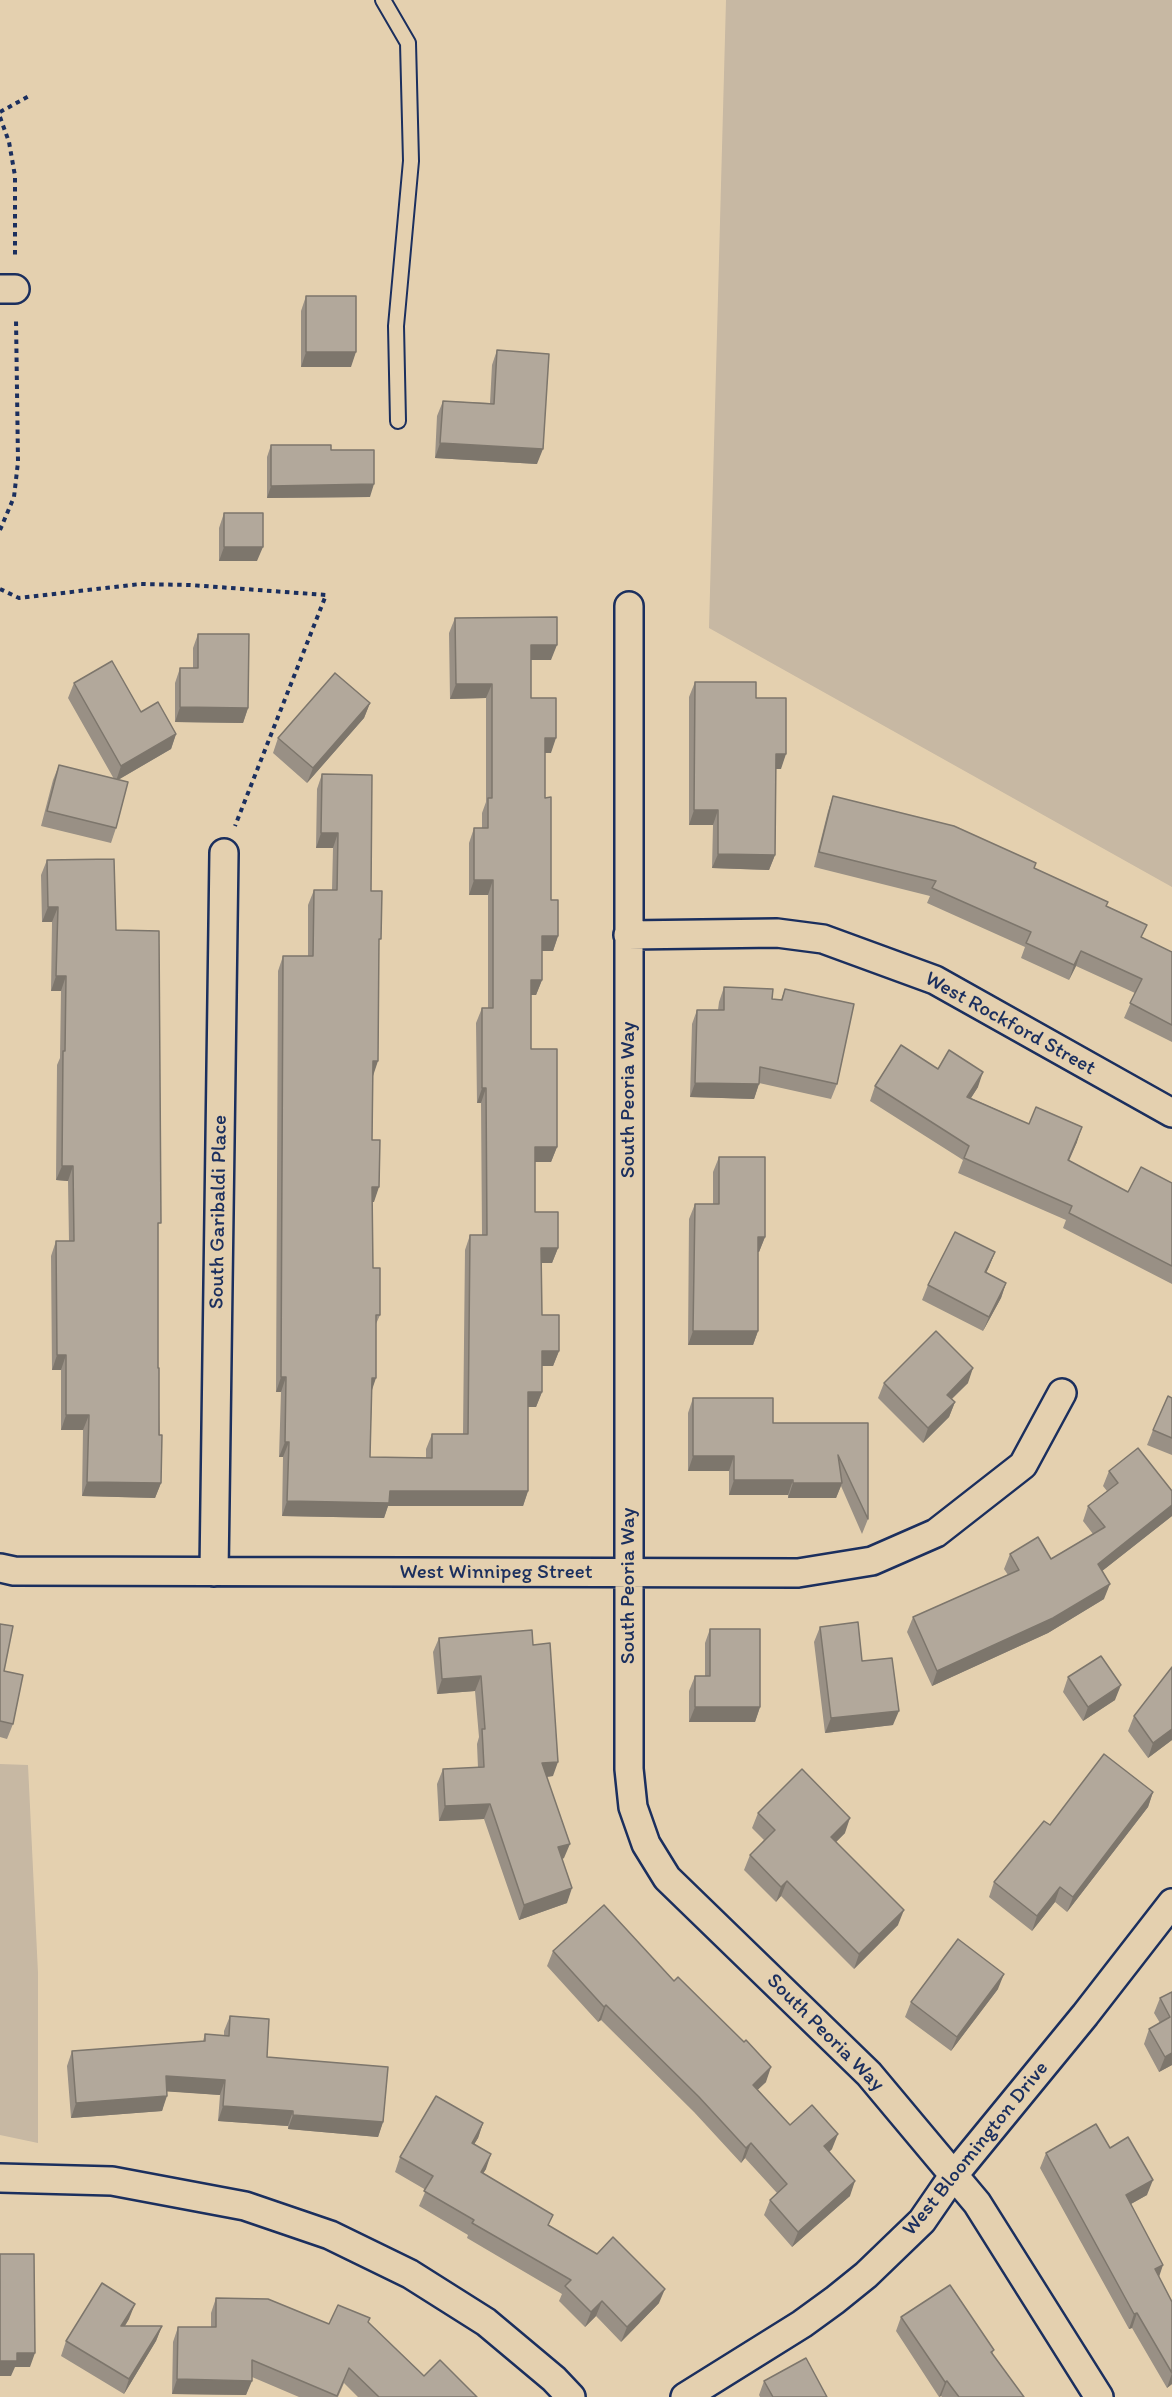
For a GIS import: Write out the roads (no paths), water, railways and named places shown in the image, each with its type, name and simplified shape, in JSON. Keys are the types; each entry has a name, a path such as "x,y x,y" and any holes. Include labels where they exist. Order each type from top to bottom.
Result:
{"street":[{"name":"South Peoria Way","path":"629,606 629,1769 633,1807 646,1844 667,1878 869,2074 977,2203 1099,2397"},
{"name":"South Garibaldi Place","path":"214,1572 224,853"},
{"name":"West Rockford Street","path":"628,935 777,933 823,939 935,980 1172,1113"},
{"name":"West Winnipeg Street","path":"0,1568 214,1572 798,1573 872,1561 936,1533 1023,1465 1062,1393"},
{"name":"West Bloomington Drive","path":"685,2397 802,2324 858,2281 922,2221 953,2176 1085,2015 1172,1903"},
{"path":"0,2178 112,2181 245,2206 319,2231 410,2274 486,2322 554,2379 571,2397"}],"lane":[{"path":"382,0 408,43 411,161 396,326 398,421"}]}
